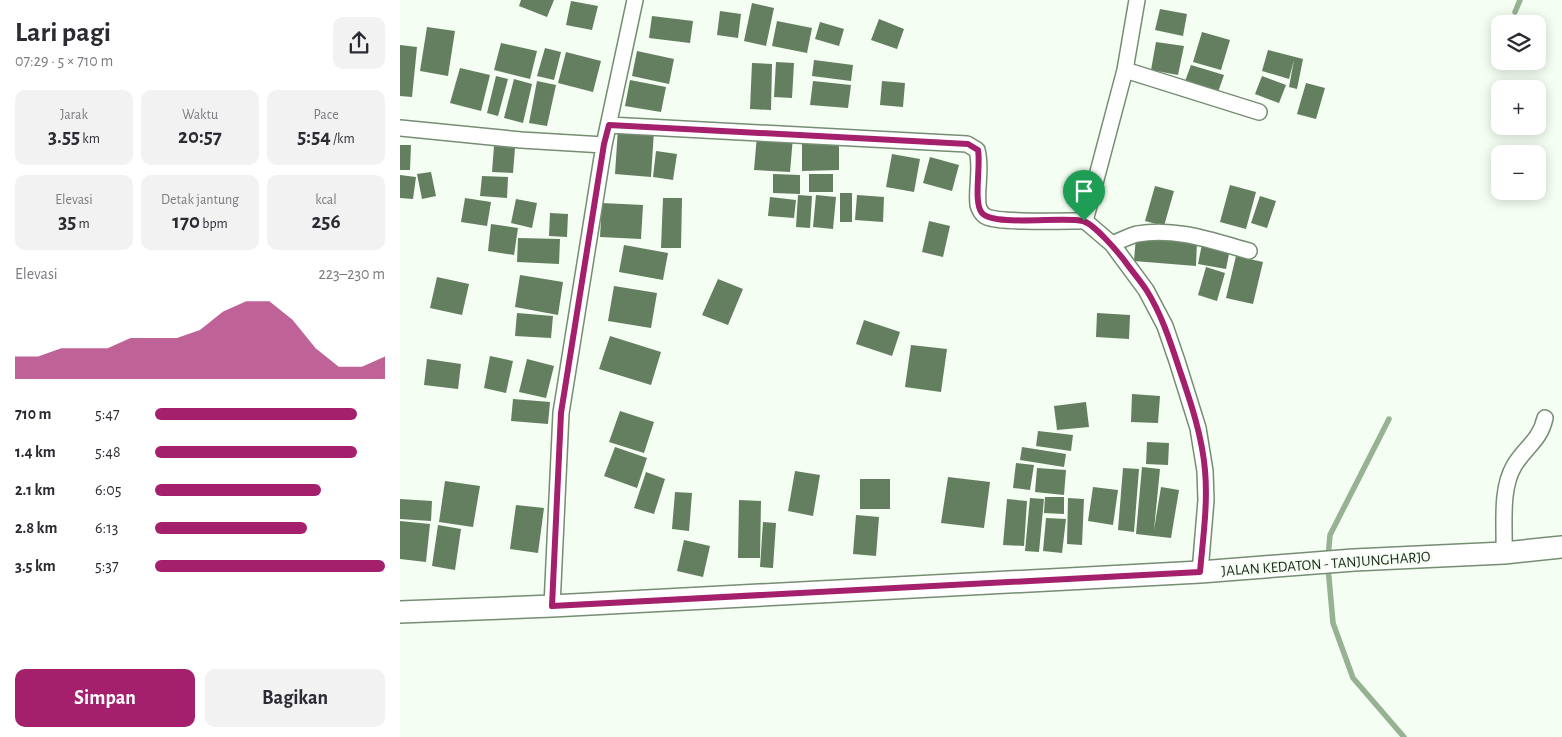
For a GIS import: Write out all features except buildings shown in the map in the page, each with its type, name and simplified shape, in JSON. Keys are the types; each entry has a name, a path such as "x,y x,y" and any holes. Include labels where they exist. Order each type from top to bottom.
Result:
{"street":[{"path":"552,606 561,413 604,144 635,0"},
{"path":"1084,221 1125,70 1137,0"},
{"path":"1125,70 1259,112"},
{"path":"609,125 968,144 978,150 978,205 986,217 1084,221 1112,244 1146,290 1161,319 1198,428 1205,471 1206,500 1200,572"},
{"path":"400,128 521,140 604,144"},
{"path":"1112,244 1135,234 1171,233 1194,236 1249,251"},
{"path":"1504,553 1506,497 1510,477 1520,458 1536,440 1545,418"},
{"name":"JALAN KEDATON - TANJUNGHARJO","path":"400,612 552,606 1200,572 1354,560 1504,553 1562,546"}],"waterway":[{"path":"1515,12 1520,0"},
{"path":"1328,558 1330,535 1389,419"},
{"path":"1328,567 1333,623 1353,678 1404,737"}],"route":[{"path":"609,125 968,144 978,150 978,205 986,217 1084,221 1112,244 1146,290 1165,326 1185,384 1198,428 1205,471 1206,500 1200,572 552,606 561,413 604,144 609,125"}]}
